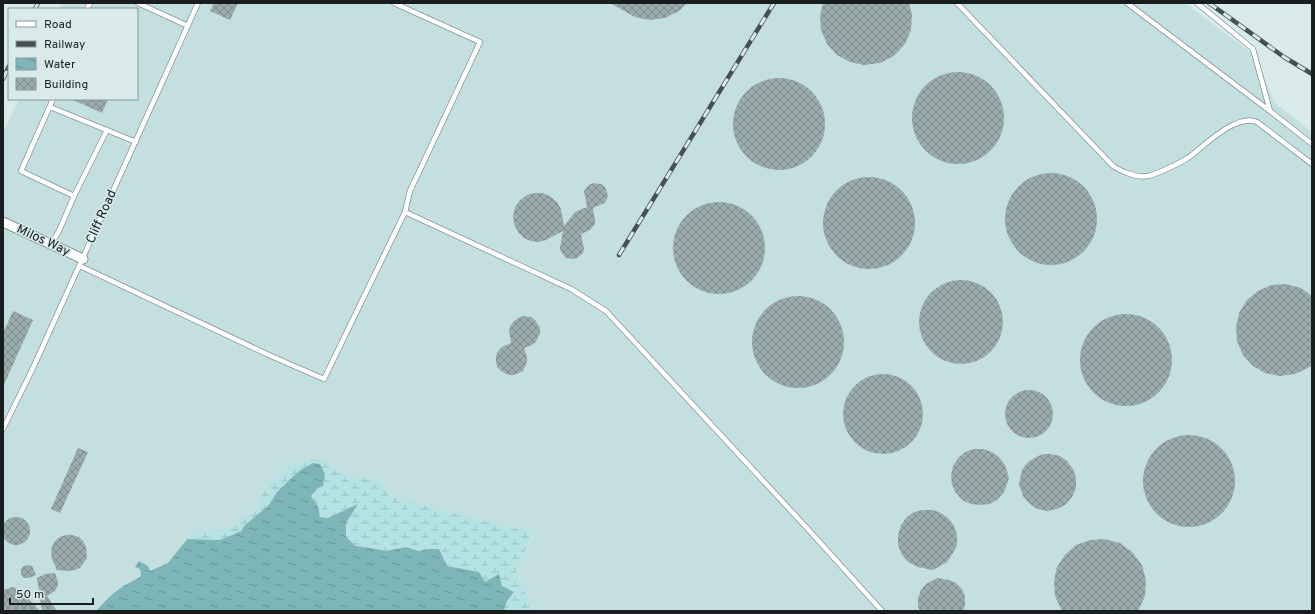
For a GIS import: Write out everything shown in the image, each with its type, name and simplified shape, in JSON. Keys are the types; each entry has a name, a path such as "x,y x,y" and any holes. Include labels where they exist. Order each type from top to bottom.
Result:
{"street":[{"name":"Milos Way","path":"3,222 51,244 82,263"}],"lane":[{"path":"138,3 188,26"},
{"name":"Cliff Road","path":"3,429 82,263 198,3"},
{"path":"82,263 271,356 324,379 405,212 410,191 480,42 394,3"},
{"path":"957,3 1112,166 1120,170 1141,176 1148,176 1156,173 1186,159 1235,123 1249,120 1257,122 1312,164"},
{"path":"1127,3 1312,144"},
{"path":"1197,3 1253,49 1270,111"},
{"path":"53,100 21,171 74,196"},
{"path":"50,107 136,142"},
{"path":"51,244 59,231 74,196 107,130"},
{"path":"405,212 571,289 606,311 811,532 882,611"}],"shaded area":[{"path":"62,3 1185,3 1255,56 1275,103 1312,132 1312,611 533,611 516,572 533,534 392,497 380,480 349,476 337,471 326,460 309,460 289,466 264,489 257,507 238,523 220,530 196,531 187,539 168,563 150,571 140,569 141,576 132,583 118,589 104,600 96,611 3,611 3,133 19,100 138,100 138,8 60,8"}],"green space":[{"path":"309,460 326,460 337,471 349,476 380,480 392,497 533,533 516,572 533,611 504,611 507,601 499,574 485,582 479,572 447,566 428,549 419,551 406,547 386,551 356,546 346,537 346,523 357,505 328,518 320,518 318,506 311,496 318,488 277,492 268,506 245,525 241,531 220,540 187,539 196,531 220,530 238,523 257,507 264,489 289,466"}],"water":[{"path":"313,463 320,464 325,474 323,486 318,488 311,496 318,506 320,517 328,518 358,504 346,523 346,537 356,546 386,551 406,547 419,551 439,549 447,566 479,572 485,582 499,574 502,586 514,592 507,601 504,611 96,611 116,591 141,576 140,569 135,567 139,561 148,566 150,571 168,563 187,539 220,540 241,531 245,525 268,506 277,492 299,471"}],"building":[{"path":"214,3 238,3 230,20 210,11"},
{"path":"610,3 687,3 679,11 665,18 649,20 635,17"},
{"path":"823,3 909,3 912,14 911,30 905,44 894,56 880,63 864,65 850,62 837,55 827,44 821,30 820,16"},
{"path":"958,72 975,76 990,86 1000,101 1004,118 1000,135 990,150 975,160 958,164 941,160 926,150 916,135 912,118 916,101 926,86 941,76"},
{"path":"779,78 796,82 811,92 821,107 825,124 821,141 811,156 796,166 779,170 762,166 747,156 737,141 733,124 737,107 747,92 762,82"},
{"path":"73,100 108,100 102,113"},
{"path":"1051,173 1068,177 1083,187 1093,202 1097,219 1093,236 1083,251 1068,261 1051,265 1034,261 1019,251 1009,236 1005,219 1009,202 1019,187 1034,177"},
{"path":"869,177 886,181 901,191 911,206 915,223 911,240 901,255 886,265 869,269 852,265 837,255 827,240 823,223 827,206 837,191 852,181"},
{"path":"593,183 604,186 608,196 605,203 593,208 595,224 590,230 581,234 584,249 583,253 577,258 566,258 561,252 560,248 563,231 546,240 538,242 524,238 518,232 514,224 513,216 515,207 520,200 527,195 543,193 557,202 561,209 564,226 575,212 587,207 584,191"},
{"path":"719,202 736,206 751,216 761,231 765,248 761,265 751,280 736,290 719,294 702,290 687,280 677,265 673,248 677,231 687,216 702,206"},
{"path":"961,280 969,281 984,287 996,299 1002,314 1002,330 996,345 984,357 969,363 961,364 953,363 938,357 926,345 920,330 919,322 920,314 926,299 938,287 953,281"},
{"path":"1286,284 1301,288 1312,296 1312,364 1310,367 1295,374 1280,376 1265,373 1253,366 1243,355 1237,341 1236,327 1239,313 1247,300 1258,291 1271,285"},
{"path":"798,296 815,300 830,310 840,325 844,342 840,359 830,374 815,384 798,388 781,384 766,374 756,359 752,342 756,325 766,310 781,300"},
{"path":"13,311 33,320 3,387 3,333"},
{"path":"1126,314 1143,318 1158,328 1168,343 1172,360 1168,377 1158,392 1143,402 1126,406 1109,402 1094,392 1084,377 1080,360 1084,343 1094,328 1109,318"},
{"path":"522,316 531,317 535,320 540,328 540,333 536,342 524,348 527,362 523,371 514,375 509,375 497,367 496,356 502,347 511,343 509,330 511,325"},
{"path":"883,374 898,377 911,386 920,399 923,414 920,429 911,442 898,451 883,454 868,451 855,442 846,429 843,414 846,399 855,386 868,377"},
{"path":"1029,390 1038,392 1046,397 1051,405 1053,414 1051,423 1046,431 1038,436 1029,438 1020,436 1012,431 1007,423 1005,414 1007,405 1012,397 1020,392"},
{"path":"1189,435 1206,439 1221,449 1231,464 1235,481 1231,498 1221,513 1206,523 1189,527 1172,523 1157,513 1147,498 1143,481 1147,464 1157,449 1172,439"},
{"path":"78,448 88,452 60,513 51,509"},
{"path":"974,449 983,449 992,452 999,457 1005,465 1009,478 1004,492 998,499 990,504 971,504 962,500 952,485 951,475 953,466 958,458 965,452"},
{"path":"1043,454 1060,456 1067,461 1073,469 1076,478 1076,488 1072,497 1065,505 1057,509 1047,511 1037,509 1029,503 1023,496 1019,484 1022,470 1027,463"},
{"path":"933,510 941,513 949,519 954,526 957,535 957,545 947,562 933,570 918,567 908,562 902,555 898,545 898,535 901,525 907,517 914,512"},
{"path":"16,517 26,521 30,531 26,541 16,545 6,541 2,531 6,521"},
{"path":"66,535 79,537 83,541 86,547 87,558 80,568 75,570 57,570 52,559 52,546 60,537"},
{"path":"1104,539 1120,543 1132,552 1142,565 1146,580 1145,596 1138,611 1062,611 1055,596 1054,581 1057,567 1065,555 1076,545 1090,540"},
{"path":"28,565 32,566 36,575 29,578 24,578 21,574 21,569"},
{"path":"55,573 58,585 55,591 47,596 57,611 42,611 37,578 45,574"},
{"path":"937,578 956,583 962,589 965,597 963,611 920,611 918,606 918,598 921,590 926,584"},
{"path":"13,587 20,589 40,611 3,611 3,590"}],"railway":[{"path":"36,8 38,3"},
{"path":"619,255 774,3"},
{"path":"1209,3 1284,57 1312,74"},
{"path":"3,79 8,68"}]}
